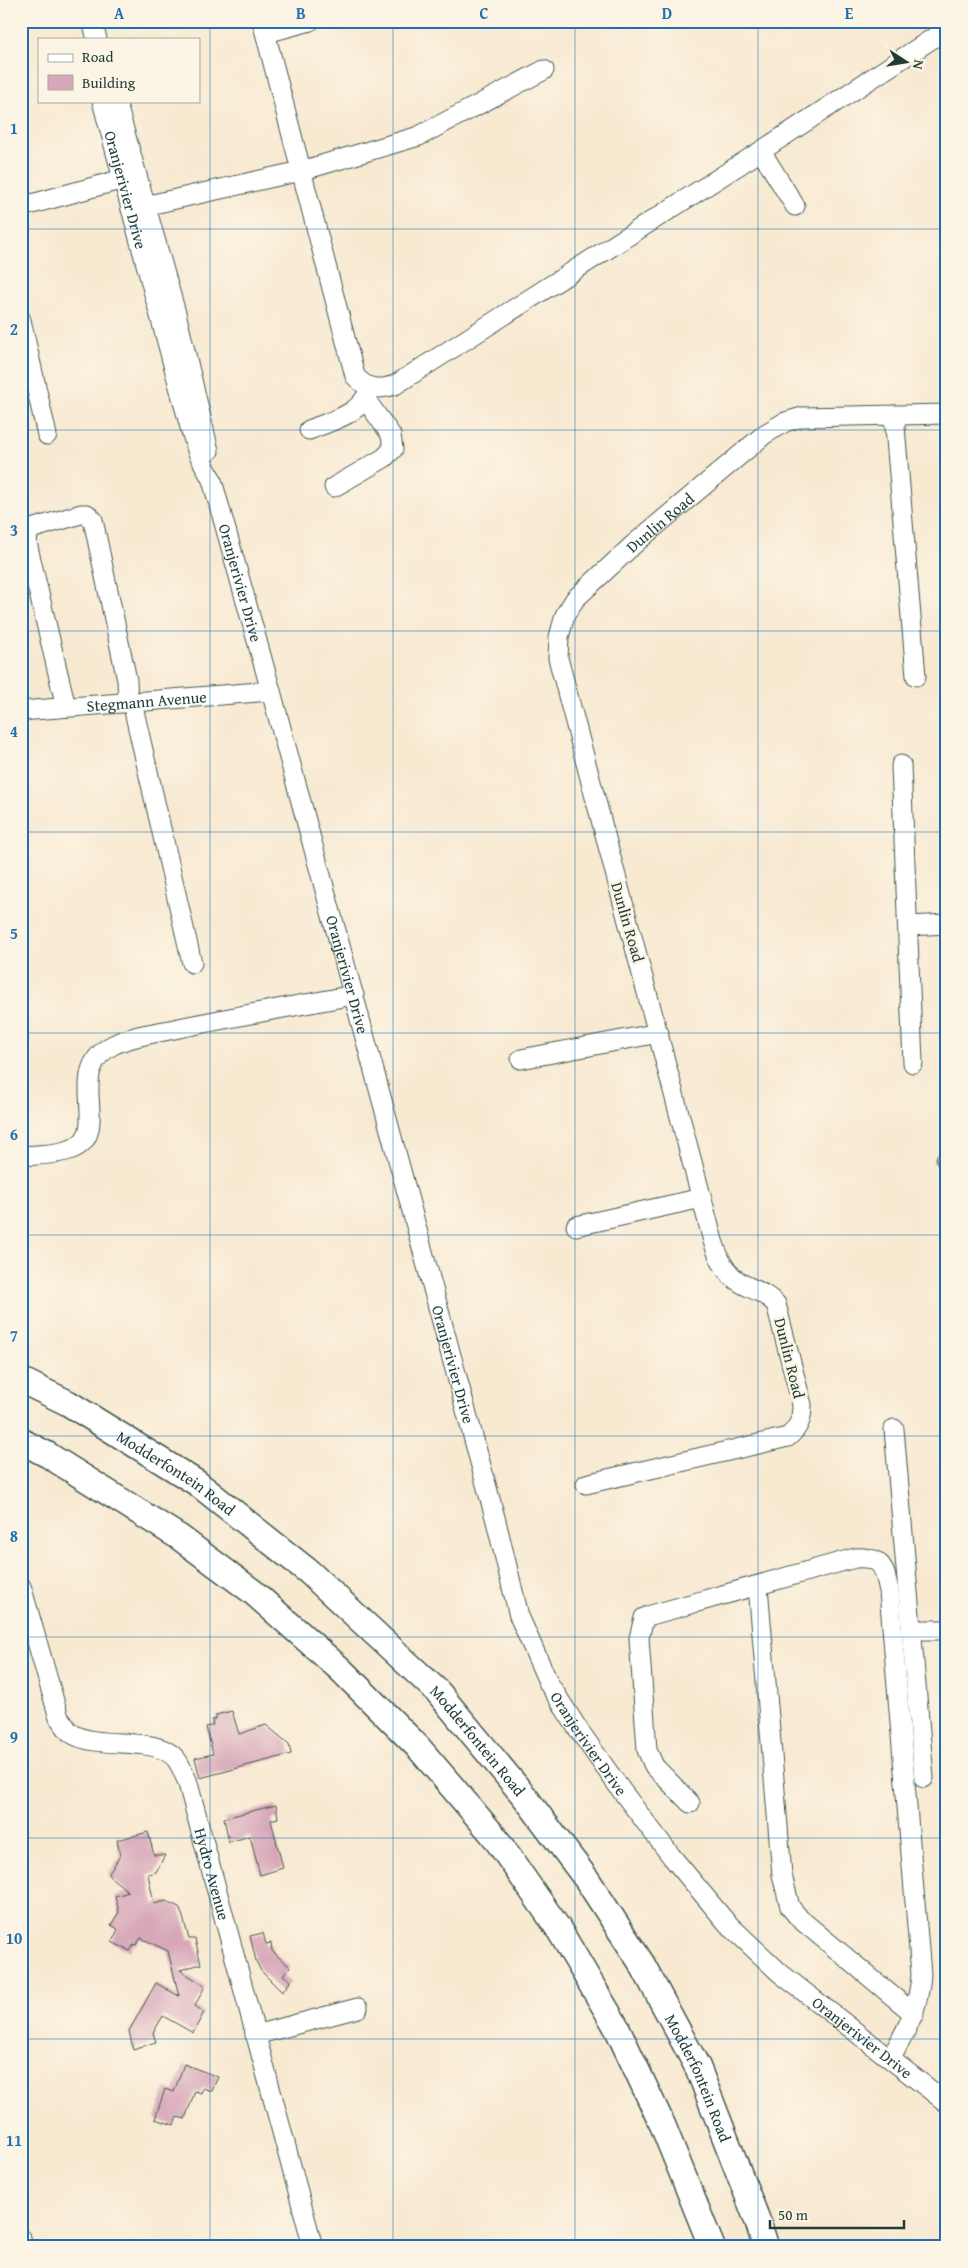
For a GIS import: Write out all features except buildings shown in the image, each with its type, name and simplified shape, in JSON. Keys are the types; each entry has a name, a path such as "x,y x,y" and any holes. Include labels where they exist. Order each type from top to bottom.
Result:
{"main road":[{"name":"Modderfontein Road","path":"21,1380 68,1404 197,1483 309,1572 438,1692 526,1797 588,1881 642,1964 698,2068 766,2247"},
{"path":"21,1441 48,1455 178,1537 253,1592 340,1669 418,1748 494,1836 558,1928 617,2028 663,2126 712,2247"}],"street":[{"path":"80,21 85,38"},
{"path":"92,21 97,38"},
{"path":"310,21 264,27 355,376 368,394 391,436 393,449 384,458 334,487"},
{"path":"309,430 353,412 368,394 395,384 757,154 947,29"},
{"path":"139,207 301,171 419,136 544,70"},
{"name":"Oranjerivier Drive","path":"102,102 123,179 139,207"},
{"name":"Oranjerivier Drive","path":"116,102 191,431 198,453 212,480 271,691 494,1511 519,1616 546,1676 578,1729 621,1790 727,1923 780,1973 947,2103"},
{"path":"757,154 791,207"},
{"path":"21,207 123,179"},
{"path":"21,320 47,434"},
{"name":"Dunlin Road","path":"586,1484 788,1437 798,1428 802,1418 802,1405 776,1304 767,1294 734,1279 721,1264 713,1241 558,658 558,637 565,615 575,599 633,545 764,434 785,422 802,417 947,414"},
{"path":"894,415 916,676"},
{"path":"66,708 27,543 28,534 31,529 81,514 87,514 93,520 130,702 192,963"},
{"name":"Stegmann Avenue","path":"21,711 271,691"},
{"path":"901,765 909,926 913,1063"},
{"path":"909,926 947,924"},
{"path":"21,1156 68,1151 84,1142 91,1127 87,1090 90,1072 98,1055 113,1045 191,1026 354,996"},
{"path":"521,1059 659,1033"},
{"path":"576,1226 702,1198"},
{"path":"894,1429 924,1778"},
{"path":"690,1804 654,1766 647,1750 639,1638 640,1627 644,1618 856,1558 868,1557 878,1561 885,1571 888,1590 921,1974 920,1995 914,2014 891,2058"},
{"name":"Hydro Avenue","path":"21,1586 59,1718 71,1733 86,1739 110,1743 140,1744 159,1749 175,1758 187,1780 313,2247"},
{"path":"758,1586 782,1875 790,1907 800,1919 914,2014"},
{"path":"912,1630 947,1630"},
{"path":"255,2035 358,2008"},
{"path":"21,2240 23,2247"}]}
